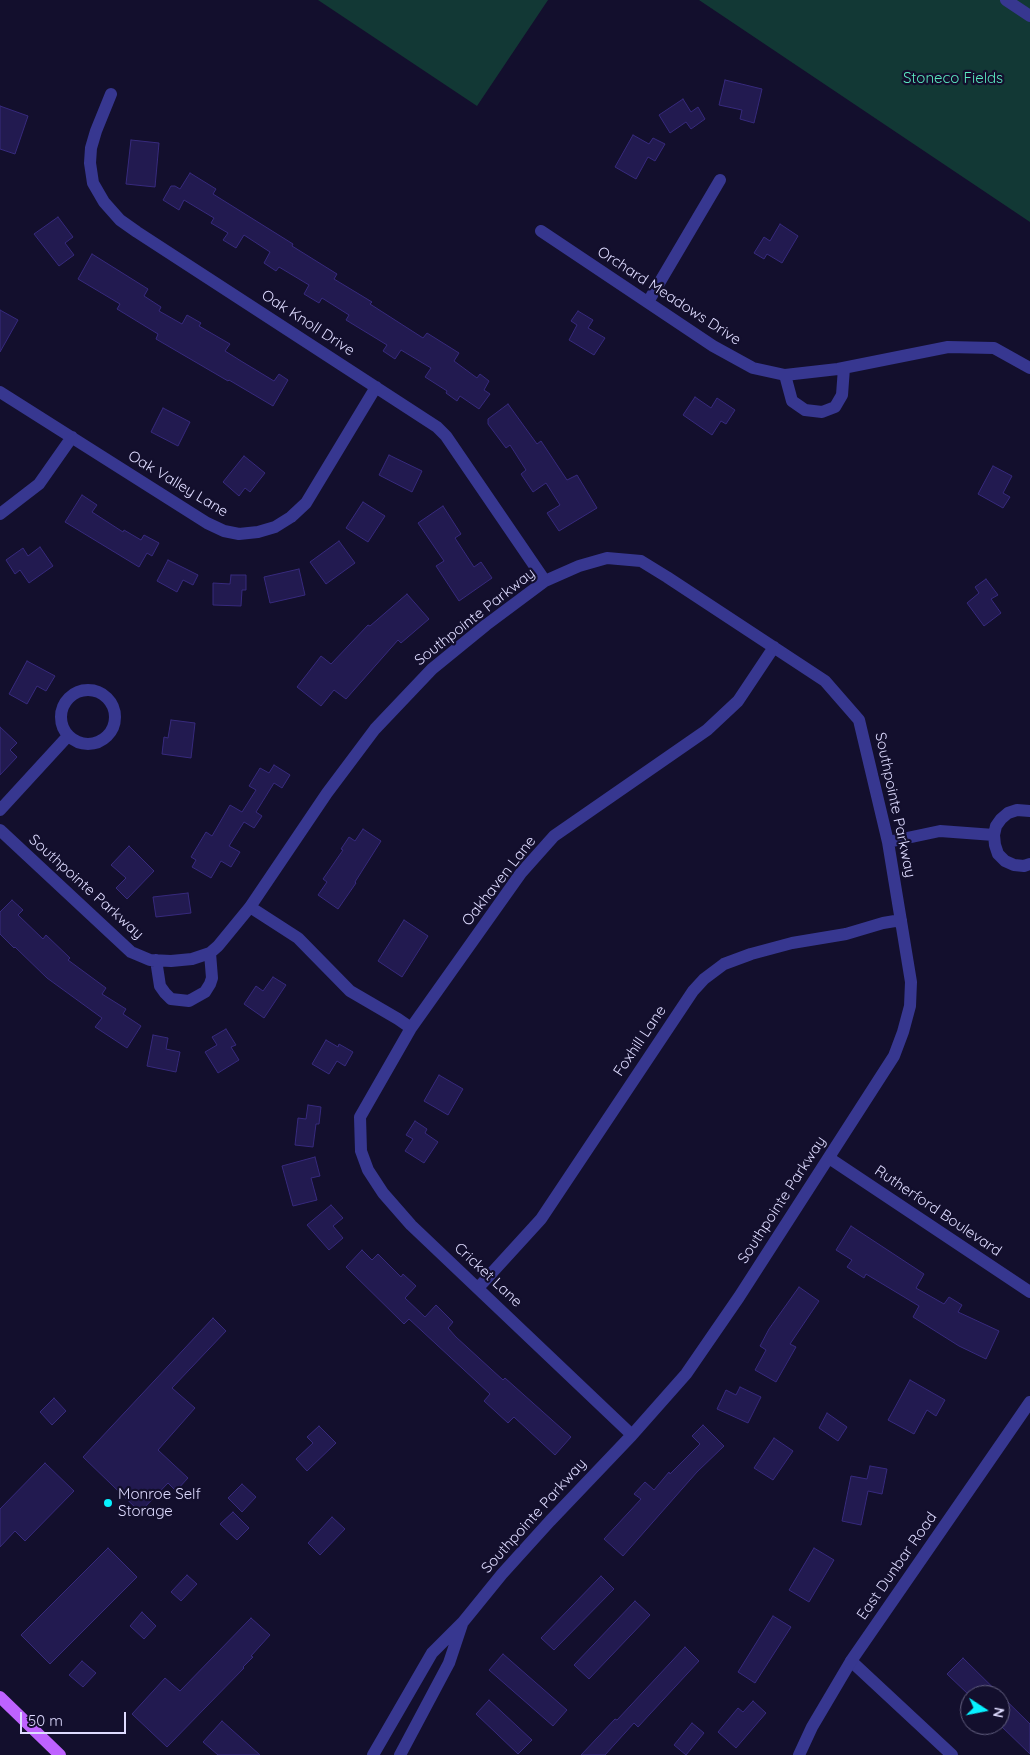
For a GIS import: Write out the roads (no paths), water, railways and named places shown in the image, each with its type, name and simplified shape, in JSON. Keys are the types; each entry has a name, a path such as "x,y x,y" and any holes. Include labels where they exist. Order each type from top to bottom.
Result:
{"main road":[{"path":"0,1697 60,1755"}],"street":[{"path":"1006,0 1030,16"},
{"name":"Oak Knoll Drive","path":"111,94 96,130 91,148 90,163 93,183 104,202 120,220 437,427 446,436 545,581"},
{"path":"648,302 720,180"},
{"name":"Orchard Meadows Drive","path":"541,231 713,346 752,368 785,375 844,368 948,347 994,348 1030,368"},
{"path":"785,375 792,401 805,410 822,412 835,407 842,395 844,368"},
{"name":"Oak Valley Lane","path":"0,392 206,524 224,531 240,534 258,532 275,527 291,517 306,503 376,387"},
{"path":"0,514 39,484 72,437"},
{"name":"Southpointe Parkway","path":"0,830 131,952 150,960 192,959 210,953 250,907 327,793 375,729 432,669 486,625 545,581 579,566 607,558 641,561 825,681 859,720 888,842 910,982 910,1006 894,1056 739,1296 686,1374 550,1521 432,1654 373,1755"},
{"name":"Oakhaven Lane","path":"360,1117 412,1028 521,874 554,836 707,730 738,701 774,647"},
{"path":"86,690 94,690 103,694 114,708 116,717 114,727 109,735 102,741 84,745 75,742 68,736 60,721 64,703 69,696 86,690"},
{"path":"0,810 68,736"},
{"path":"1030,811 1017,810 1008,813 996,826 994,835 998,854 1005,861 1014,865 1024,866 1030,864"},
{"path":"888,842 940,831 994,835"},
{"path":"250,907 298,938 350,991 412,1028"},
{"name":"Foxhill Lane","path":"478,1288 540,1219 693,991 704,979 724,964 751,954 792,943 846,934 883,923 901,920"},
{"path":"156,960 160,986 165,993 171,999 189,1001 205,992 210,984 212,978 210,953"},
{"name":"Cricket Lane","path":"360,1117 361,1151 368,1170 383,1193 411,1225 632,1434"},
{"name":"Rutherford Boulevard","path":"829,1158 1030,1292"},
{"name":"East Dunbar Road","path":"799,1755 812,1727 851,1661 1030,1402"},
{"name":"Southpointe Parkway","path":"400,1755 449,1663 462,1622"},
{"path":"851,1661 952,1755"}],"place":[{"name":"Monroe Self Storage","path":"108,1503"}],"park label":[{"name":"Stoneco Fields","path":"953,78"}]}
